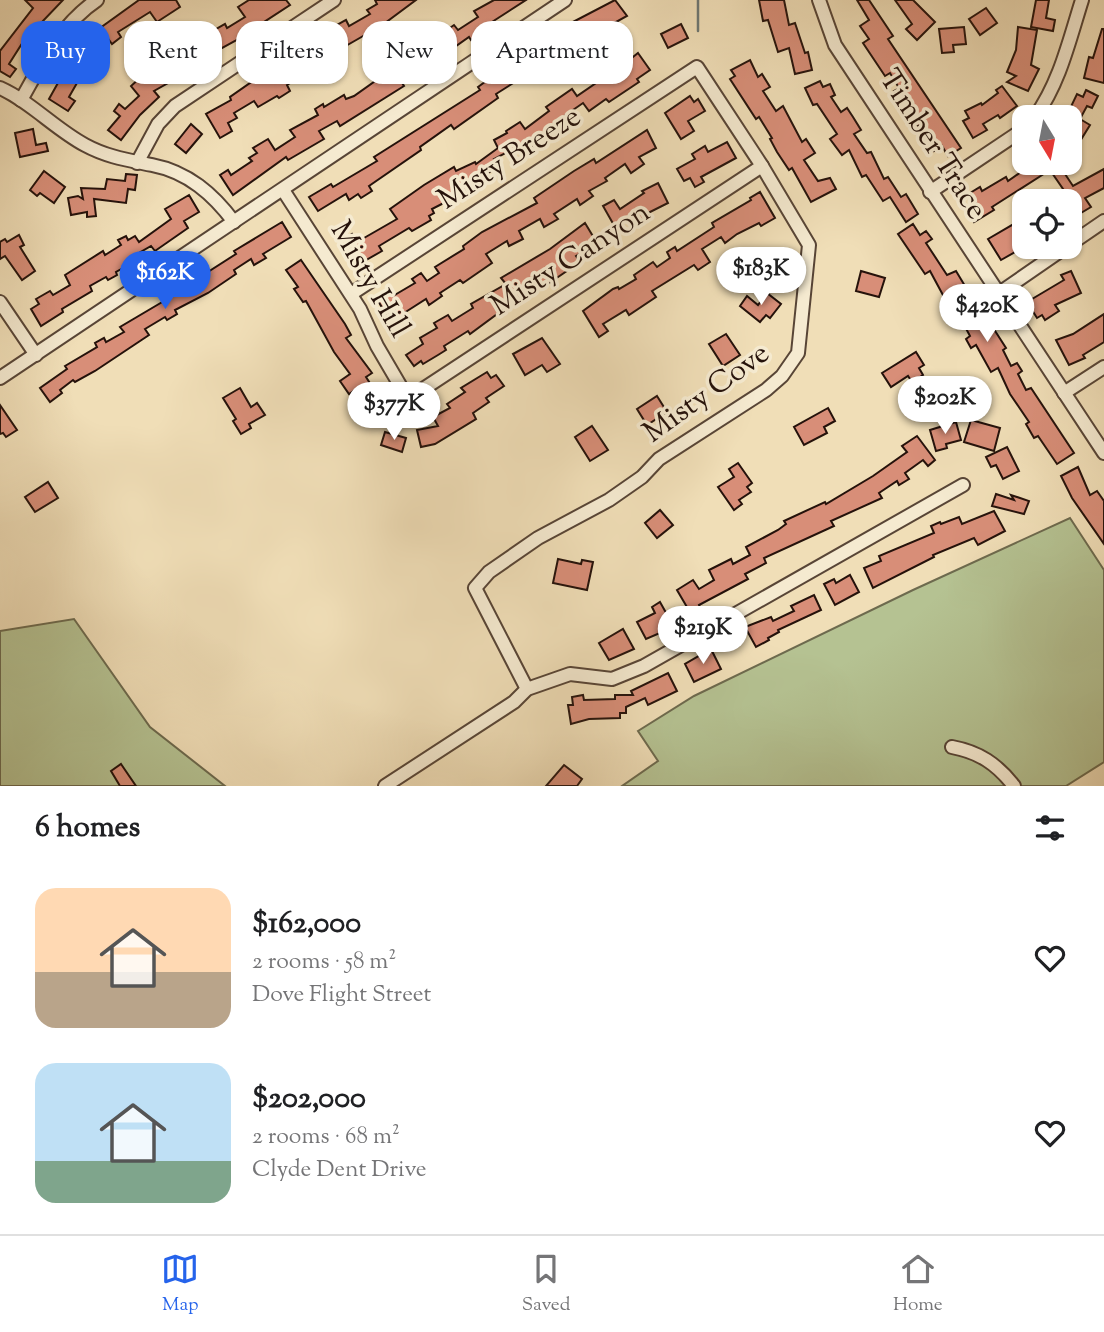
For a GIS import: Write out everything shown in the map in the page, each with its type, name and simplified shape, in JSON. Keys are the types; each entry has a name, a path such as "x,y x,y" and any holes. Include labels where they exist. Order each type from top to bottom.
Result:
{"street":[{"path":"21,100 56,40 97,0"},
{"path":"137,163 158,124 175,106 334,0"},
{"path":"0,378 565,0"},
{"name":"Timber Trace","path":"819,0 835,45 1104,453"},
{"path":"1043,105 1059,75 1082,0"},
{"name":"Misty Cove","path":"527,689 475,587 489,572 538,538 609,500 642,477 659,459 766,390 782,376 798,353 809,244 697,67"},
{"name":"Misty Breeze","path":"351,294 697,67"},
{"path":"0,88 88,147 166,169 192,181 214,197 234,222"},
{"path":"930,192 1012,137"},
{"name":"Misty Canyon","path":"408,398 762,166"},
{"name":"Misty Hill","path":"283,190 351,294 377,346 408,398"},
{"path":"1082,236 1104,221"},
{"path":"999,294 1049,259"},
{"path":"0,302 36,355"},
{"path":"1064,393 1104,367"},
{"path":"385,786 514,702 527,689 570,674 612,679 644,666 963,485"},
{"path":"952,747 973,751 985,758 998,767 1014,786"}],"green space":[{"path":"1070,518 1104,570 1104,762 1066,786 622,786 658,761 638,731 694,696 913,590"},
{"path":"74,619 150,727 225,786 0,786 0,631"}],"building":[{"path":"25,0 63,0 43,21 23,21 33,8"},
{"path":"139,0 176,0 180,7 159,21 150,12 136,21 124,21 124,28 118,32 121,37 112,44 110,21"},
{"path":"249,0 286,0 290,5 266,21 238,21 245,17 238,7"},
{"path":"375,0 416,0 388,21 362,21 362,37 348,45 348,24 349,26 370,14 367,10 377,4"},
{"path":"494,0 526,0 494,21 472,21 478,17 474,11"},
{"path":"615,0 627,16 618,21 575,21"},
{"path":"759,0 784,0 789,25 795,23 805,53 808,52 812,70 795,74 789,48 778,52 768,20 763,21"},
{"path":"857,0 869,0 893,36 888,39 961,148 948,156 942,146 934,151 920,125 918,126 911,116 917,113 906,97 901,101 894,91 899,88 890,73 885,76 863,43 869,39 860,26 869,20"},
{"path":"895,0 913,0 935,22 917,40 906,29 912,24"},
{"path":"1036,0 1049,0 1046,18 1055,20 1053,31 1031,27"},
{"path":"986,8 997,23 980,35 969,19"},
{"path":"236,22 236,40 222,48 222,26 225,24 227,28"},
{"path":"471,22 471,40 469,37 457,45 458,30"},
{"path":"21,24 21,45 9,64 16,69 10,77 0,71 0,51"},
{"path":"681,24 688,38 668,48 661,34"},
{"path":"964,27 966,44 953,45 954,52 942,53 939,29"},
{"path":"1018,27 1037,30 1031,65 1039,69 1028,91 1007,82 1016,76 1007,72 1016,50"},
{"path":"1102,29 1104,83 1084,78 1089,57 1093,58"},
{"path":"638,53 650,70 637,79 639,82 609,102 606,99 589,111 583,103 547,128 549,131 533,142 535,145 521,154 517,147 494,159 499,166 464,182 469,190 432,209 434,213 429,216 431,220 412,231 409,228 379,246 382,251 361,263 358,258 352,262 340,242 352,234 357,242 397,219 390,209 454,167 456,171 475,162 476,164 498,148 494,140 520,122 525,129 549,111 546,107 572,89 577,96 595,84 633,84 633,57"},
{"path":"750,60 758,77 762,74 770,87 763,91 776,111 783,106 802,142 806,139 815,153 804,160 818,181 830,178 836,189 811,202 792,168 789,170 777,152 759,117 756,119 730,79 735,76 731,70"},
{"path":"820,81 823,87 830,84 835,95 831,97 841,112 847,108 853,117 861,130 854,134 867,153 871,152 884,179 888,177 901,197 906,194 918,214 906,222 890,197 883,201 866,175 862,177 849,150 842,155 830,139 837,134 817,104 813,105 805,88"},
{"path":"57,84 76,84 69,97 75,101 68,111 49,99"},
{"path":"166,84 154,91 159,97 140,115 121,140 108,130 120,116 114,111 119,104 125,109 139,96 131,86"},
{"path":"248,84 289,84 290,91 258,107 254,101 234,113 237,118 228,123 232,131 220,138 206,114 231,100 230,97"},
{"path":"371,84 404,86 340,126 337,121 319,131 324,139 288,160 286,157 233,195 220,175 228,170 231,175 252,161 249,158 257,153 253,148 268,139 275,150 295,137 290,130 318,115 315,109 323,104 324,107 344,95 346,99"},
{"path":"482,84 512,84 496,94 498,98 454,129 451,125 420,147 421,150 369,186 372,191 361,198 358,194 349,200 346,194 318,211 309,197 331,184 333,187 377,161 374,157 480,90 478,87"},
{"path":"1002,86 1016,105 1012,105 1012,110 1000,118 998,115 983,124 987,130 973,138 963,121 969,118 965,111 981,103 982,105 998,93 996,90"},
{"path":"1086,90 1098,96 1092,108 1087,106 1082,115 1082,105 1072,105 1077,94 1083,97"},
{"path":"690,96 694,102 698,99 705,111 688,121 694,131 681,139 665,113"},
{"path":"1082,120 1090,125 1082,138"},
{"path":"191,124 202,134 186,153 175,144"},
{"path":"33,129 36,145 46,143 48,151 20,157 15,133"},
{"path":"647,130 656,148 639,157 644,164 631,173 625,164 605,178 607,181 589,191 593,196 580,205 577,199 554,214 558,219 544,227 540,219 519,231 523,239 509,246 507,241 486,254 492,263 463,283 460,280 440,293 442,296 429,305 426,299 404,313 406,317 393,325 378,301 415,283 412,279 421,273 427,281 439,273 435,267 464,249 463,246 482,232 537,203 534,198 574,171 594,159 596,163"},
{"path":"727,142 736,158 701,177 704,182 695,187 690,178 684,181 677,169 695,159 692,154 705,146 708,152"},
{"path":"1104,169 1104,188 1085,198 1091,207 1082,212 1082,189 1063,189 1053,175 1066,175 1073,186"},
{"path":"44,171 65,187 54,203 40,193 37,196 30,190"},
{"path":"126,174 137,175 135,190 128,189 126,203 94,199 96,216 87,217 87,212 71,215 68,198 78,196 83,199 81,188 105,189 107,179 125,181"},
{"path":"1017,175 1042,175 1020,189 1012,189 1012,194 992,207 994,210 974,222 968,211 977,205 970,193 980,187 982,191 1006,177 1008,181"},
{"path":"658,183 668,203 648,213 649,215 637,223 633,216 615,227 603,206 614,200 620,209 644,193 642,191"},
{"path":"760,192 775,218 737,234 725,243 721,237 702,249 710,262 698,270 694,265 652,291 656,297 629,315 626,310 603,324 608,331 599,337 583,311 613,289 619,289 636,279 634,275 653,262 657,267 670,258 667,252 675,247 677,251 714,227 712,223"},
{"path":"189,195 199,212 184,221 188,228 155,251 151,246 132,257 134,262 116,272 117,275 108,280 106,277 90,286 92,291 62,309 63,312 41,326 31,309 39,304 36,299 50,291 53,295 70,285 65,275 103,251 105,255 121,245 118,240 126,236 128,240 135,236 139,242 171,219 165,209"},
{"path":"282,222 291,237 263,254 266,258 254,265 251,259 234,270 236,274 208,293 175,310 177,314 167,320 165,317 145,329 149,335 95,371 75,382 73,380 50,402 40,388 67,369 65,366 97,347 95,343 104,338 106,342 124,332 120,327 191,285 188,280 198,275 200,277 236,254 234,251"},
{"path":"585,223 597,243 576,256 580,262 536,292 535,290 516,300 470,334 468,331 444,346 446,350 423,364 421,361 414,366 406,355 423,344 420,338 437,328 434,323 448,315 452,321 473,308 471,304 506,284 501,278 550,249"},
{"path":"913,224 920,235 926,231 932,239 926,243 947,275 956,271 974,301 984,326 990,323 1006,348 1003,350 1011,366 1017,363 1022,371 1018,374 1026,390 1031,388 1074,453 1057,464 1038,436 1034,438 1026,424 1029,422 1010,394 998,368 991,372 976,345 971,348 966,339 970,336 962,321 958,323 930,271 925,274 898,234"},
{"path":"1012,225 1012,254 1001,260 988,239"},
{"path":"19,235 24,245 20,247 35,271 22,280 5,256 0,259 0,242 5,239 7,242"},
{"path":"301,260 345,324 351,335 346,338 372,373 366,377 375,391 379,388 383,395 379,398 387,409 380,415 383,420 374,426 369,422 364,425 358,416 370,408 358,388 349,394 340,381 350,374 334,352 306,301 303,302 294,289 298,287 286,270"},
{"path":"861,271 885,278 879,297 856,291"},
{"path":"1071,271 1081,293 1055,305 1059,311 1045,320 1042,315 1037,318 1027,302 1064,280 1061,275"},
{"path":"767,293 781,304 770,318 766,315 760,322 740,306 747,296 758,305"},
{"path":"1104,314 1104,342 1083,355 1085,358 1069,365 1056,340 1073,334"},
{"path":"726,334 740,355 723,366 709,344"},
{"path":"542,338 560,364 547,372 542,365 525,375 513,354"},
{"path":"916,352 924,365 919,368 923,375 912,382 908,376 891,387 882,373"},
{"path":"487,372 491,378 496,375 504,386 486,398 489,402 473,413 476,419 435,444 421,447 417,430 438,426 433,417 450,408 447,404 465,392 461,388"},
{"path":"240,388 251,407 257,403 265,415 249,424 251,428 241,434 233,421 236,419 223,398"},
{"path":"657,396 667,412 647,425 637,409"},
{"path":"0,405 17,430 6,437 3,433 0,434"},
{"path":"828,408 835,421 824,427 827,433 804,445 794,427"},
{"path":"971,420 1000,428 994,451 964,442"},
{"path":"956,422 961,440 946,444 947,448 936,451 930,430"},
{"path":"592,426 608,450 590,461 575,437"},
{"path":"385,432 406,438 402,452 381,445"},
{"path":"917,436 935,460 928,466 923,460 905,473 909,479 899,485 897,481 879,493 882,498 831,521 834,526 764,558 766,563 745,574 748,579 699,605 701,609 691,614 677,590 693,580 699,589 714,580 709,570 731,559 733,564 750,555 746,547 778,530 786,524 784,521 825,502 826,504 873,476 907,452 902,446"},
{"path":"1007,447 1019,471 1003,479 996,465 991,467 986,457"},
{"path":"738,463 752,483 747,487 751,492 739,500 742,504 734,510 718,487 734,477 729,469"},
{"path":"1078,467 1090,495 1097,491 1104,501 1104,544 1072,498 1061,476"},
{"path":"48,482 58,498 35,512 25,497"},
{"path":"996,494 1014,500 1011,495 1029,501 1024,514 992,506"},
{"path":"660,510 673,525 657,538 645,523"},
{"path":"994,511 1005,531 978,545 974,538 933,555 934,557 873,588 864,568 881,561 879,556 934,533 931,526 940,522 941,524 959,517 962,524"},
{"path":"558,559 581,564 582,560 593,562 587,590 553,583"},
{"path":"850,575 859,592 835,605 824,584 834,579 836,583"},
{"path":"814,595 821,610 778,630 769,640 756,647 745,627 771,617 773,621 794,611 791,606"},
{"path":"660,602 674,627 646,639 637,622 655,613 652,607"},
{"path":"623,629 634,649 609,660 599,643"},
{"path":"711,649 721,669 694,682 685,664"},
{"path":"668,673 677,691 648,705 645,698 626,707 626,713 620,713 620,718 589,719 571,724 568,705 573,705 572,697 583,695 584,700 615,699 615,695 633,695 631,691"},
{"path":"121,764 136,786 120,786 111,771"},
{"path":"564,765 582,779 577,786 546,786"}],"waterway":[{"path":"698,0 698,31"}]}
